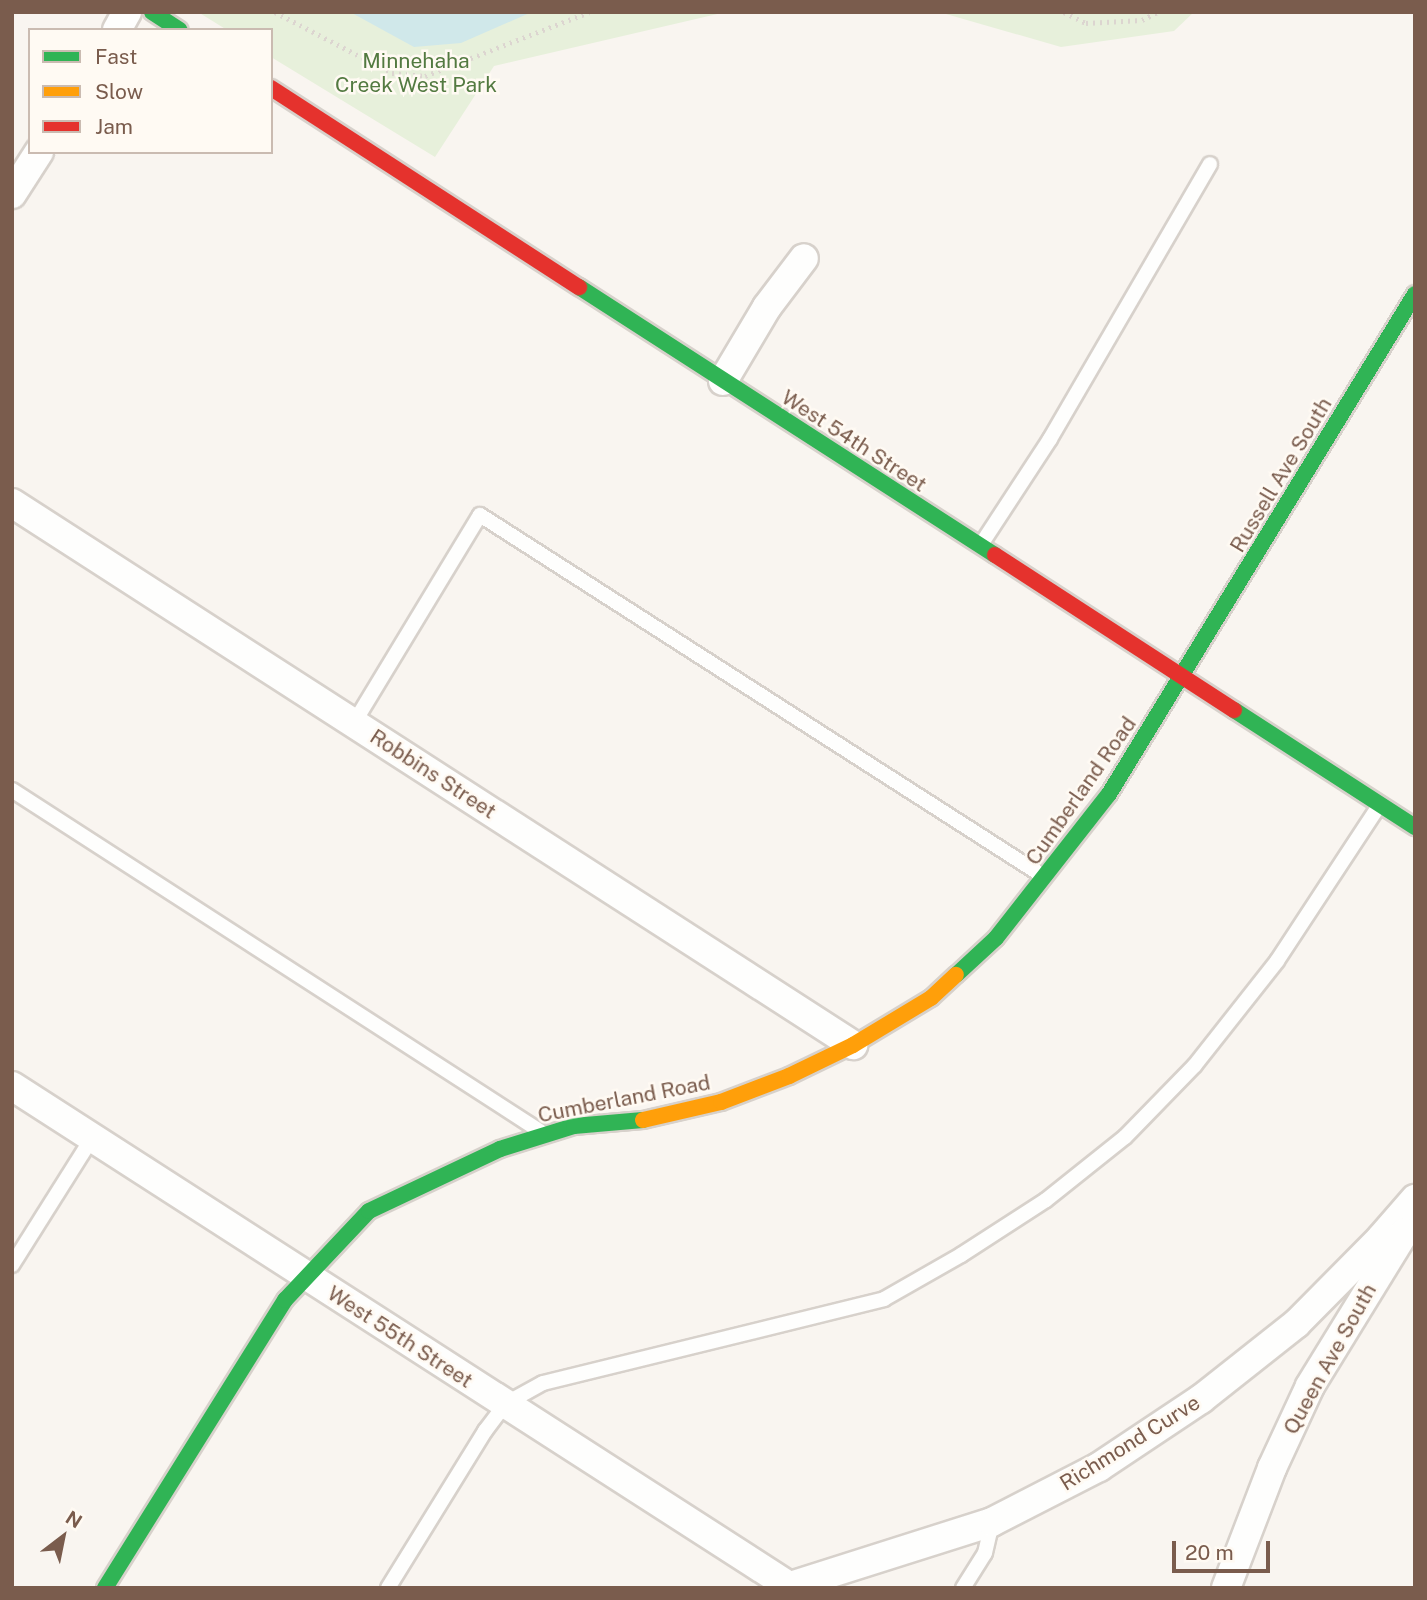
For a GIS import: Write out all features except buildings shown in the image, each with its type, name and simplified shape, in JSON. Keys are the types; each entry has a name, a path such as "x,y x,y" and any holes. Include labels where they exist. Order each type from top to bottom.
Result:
{"street":[{"path":"118,28 127,12"},
{"path":"152,12 177,28"},
{"name":"West 54th Street","path":"273,89 979,548 1415,827"},
{"path":"12,194 38,154"},
{"path":"723,380 767,307 804,258"},
{"name":"Russell Ave South","path":"1182,678 1412,306"},
{"name":"Robbins Street","path":"12,503 853,1045"},
{"name":"Cumberland Road","path":"105,1588 285,1300 369,1211 500,1149 574,1126 651,1119 721,1102 789,1076 853,1045 931,998 996,938 1046,878 1109,794 1182,678"},
{"name":"West 55th Street","path":"12,1086 787,1587"},
{"name":"Richmond Curve","path":"787,1587 992,1522 1100,1467 1201,1399 1296,1324 1381,1238 1415,1199"},
{"name":"Queen Ave South","path":"1226,1588 1272,1468 1310,1386 1354,1309 1415,1216"}],"lane":[{"path":"979,548 1050,439 1210,164"},
{"path":"354,723 480,515 1046,878"},
{"path":"12,790 546,1135"},
{"path":"388,1588 485,1431 505,1404 543,1383 884,1299 961,1255 1046,1200 1125,1137 1195,1065 1277,961 1379,805"},
{"path":"12,1265 92,1138"},
{"path":"963,1588 985,1553 992,1522"}],"path":[{"path":"275,12 392,73 425,76 589,12"},
{"path":"1064,12 1086,23 1142,20 1158,12"}],"green space":[{"name":"Minnehaha Creek West Park","path":"198,12 726,12 494,66 435,157 273,58 273,28 224,28"},
{"path":"939,12 1194,12 1174,31 1061,47"}],"water":[{"path":"350,12 532,12 461,43 414,47"}],"traffic: fast":[{"path":"152,12 177,28"},
{"path":"579,287 995,555"},
{"path":"956,975 996,938 1109,794 1415,294"},
{"path":"1234,710 1415,827"},
{"path":"105,1588 285,1300 369,1211 500,1149 574,1126 643,1120"}],"traffic: slow":[{"path":"643,1120 721,1102 789,1076 853,1045 931,998 956,975"}],"traffic: jam":[{"path":"273,89 579,287"},
{"path":"995,555 1234,710"}]}
